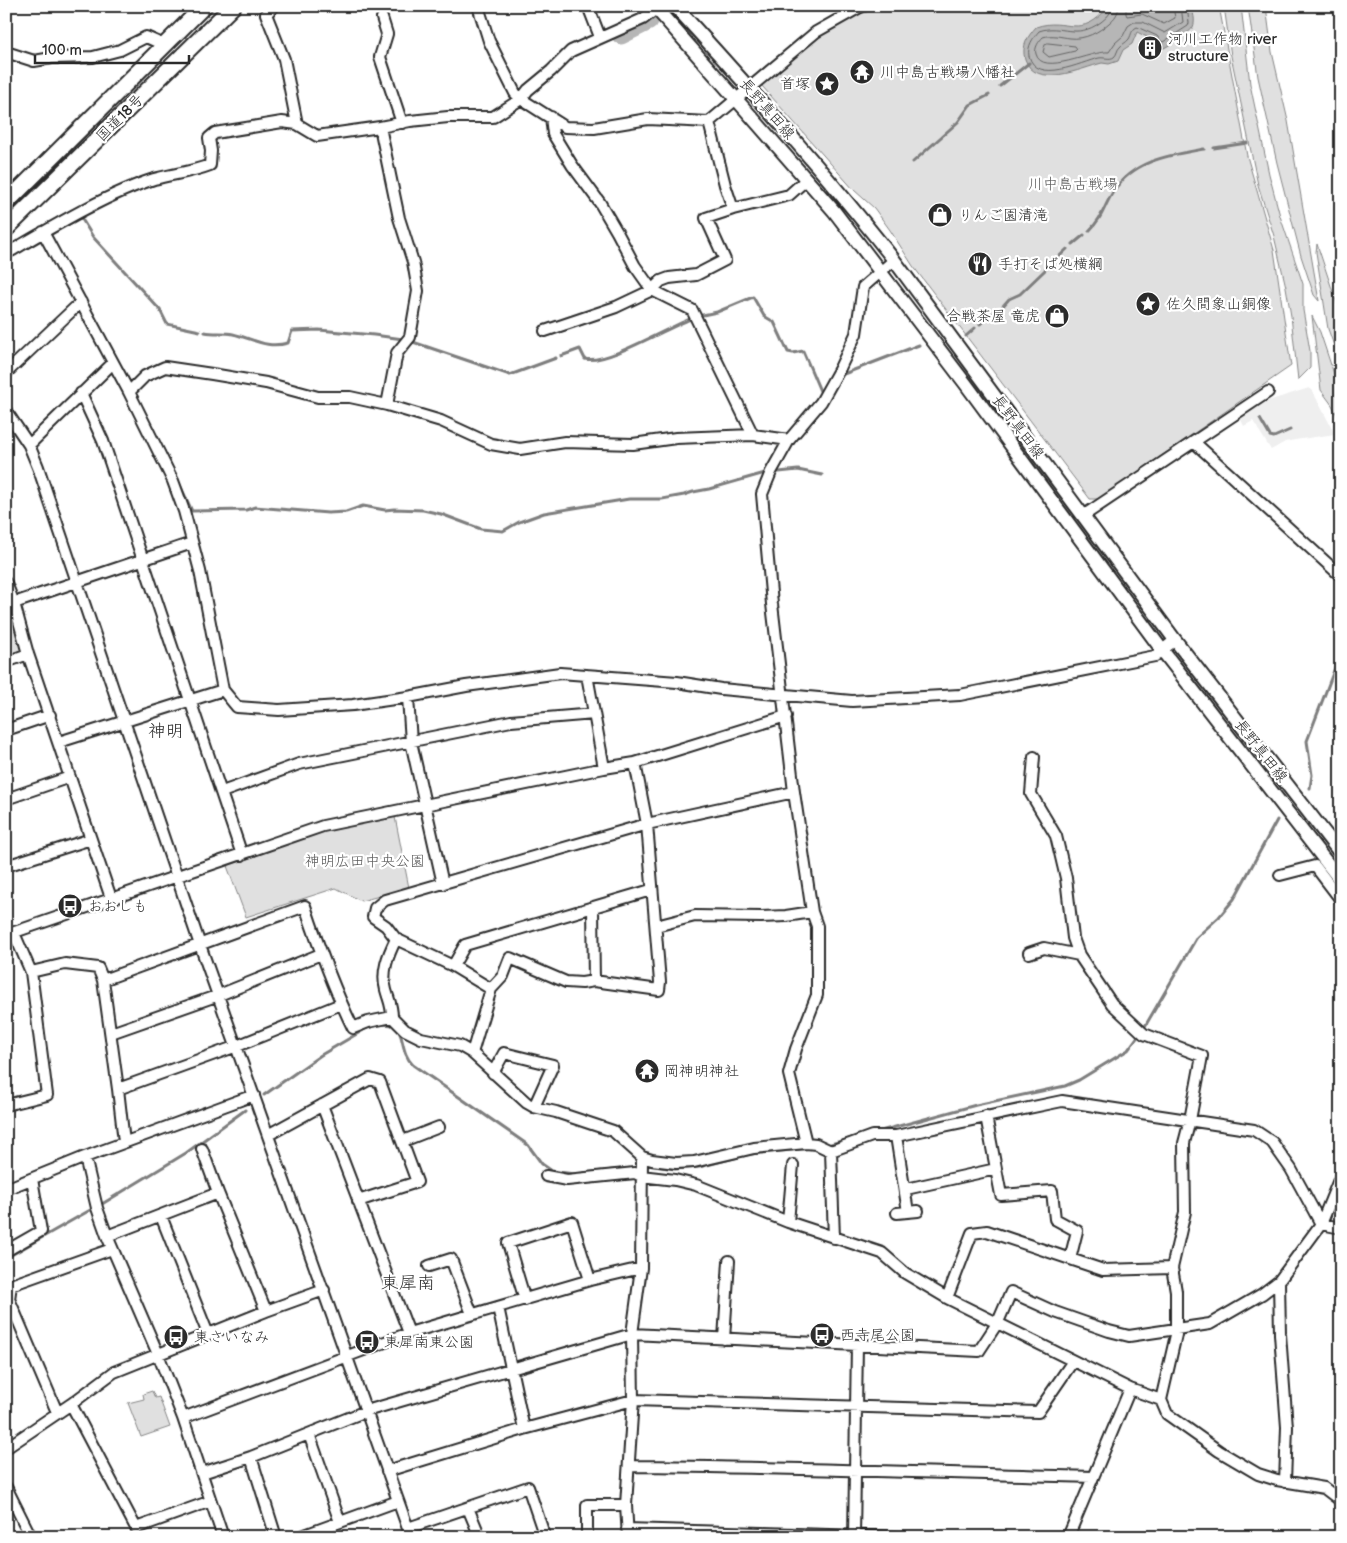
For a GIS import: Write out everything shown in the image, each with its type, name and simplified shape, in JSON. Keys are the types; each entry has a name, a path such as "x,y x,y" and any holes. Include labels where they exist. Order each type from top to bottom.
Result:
{"highway":[{"name":"国道18号","path":"6,203 204,6"},
{"name":"国道18号","path":"6,230 233,6"}],"main road":[{"name":"長野真田線","path":"675,6 846,200 894,260 1175,640 1341,854"},
{"name":"長野真田線","path":"655,8 807,179 880,270 1071,525 1319,863 1341,881"}],"street":[{"path":"274,6 266,14 284,59 296,124"},
{"path":"478,6 489,41 515,93 565,127 594,128 648,119 709,122 816,32 862,6"},
{"path":"588,6 600,37"},
{"path":"6,248 11,251 110,198 154,180 210,165 211,151 209,138 216,133 282,122 296,124 317,136 448,117 493,117 521,98 570,51 643,19 655,8"},
{"path":"382,18 387,34 380,57 402,123"},
{"path":"6,52 40,61 52,58 72,58 102,54 120,50 146,37 164,45"},
{"path":"551,117 553,134 572,165 600,203 635,266 652,290 692,310 753,435"},
{"path":"709,122 733,209"},
{"path":"380,127 399,218 413,262 418,291 410,337 397,352 387,405"},
{"path":"544,331 616,307 652,290 661,281 669,278 696,275 725,260 706,218 789,195 807,179"},
{"path":"44,232 129,392 173,481 184,511 200,571 223,690 237,707 279,710 354,705 466,686 560,673 677,682 721,689 852,701 960,695 1155,656 1175,640"},
{"path":"806,1143 789,1074 796,1049 817,996 817,926 812,912 794,792 772,604 762,494 771,472 789,440 821,402 856,334 863,286 894,260"},
{"path":"6,373 82,302"},
{"path":"29,445 113,363"},
{"path":"129,392 145,376 166,367 266,382 318,397 350,398 387,405 440,421 491,444 520,449 565,442 633,444 676,438 753,435 789,440"},
{"path":"1083,516 1268,392"},
{"path":"81,393 103,441 242,855"},
{"path":"6,411 29,445 78,581 200,944 410,1532 468,1508 528,1487 546,1537"},
{"path":"1194,442 1341,576"},
{"path":"14,603 192,543"},
{"path":"6,583 14,603 28,654 111,898"},
{"path":"6,662 28,654"},
{"path":"587,675 604,768"},
{"path":"59,742 223,690"},
{"path":"408,697 411,742 443,884"},
{"path":"222,792 299,764 511,721 594,714"},
{"path":"6,730 50,715"},
{"path":"6,1105 47,1095 31,972 10,934 323,826 635,763 786,716"},
{"path":"1034,757 1031,794 1056,836 1066,878 1073,938 1079,956 1112,1004 1142,1032 1202,1056 1184,1142 1185,1212 1172,1268 1176,1291 1176,1329 1161,1400 1167,1414 1219,1451 1258,1474 1285,1482 1324,1488 1341,1501"},
{"path":"472,1053 491,989 503,976 510,958 566,982 582,983 594,981 659,990 656,926 647,824 635,763"},
{"path":"6,799 70,777"},
{"path":"491,989 453,966 396,939 386,926 373,917 375,908 385,900 647,824 794,792"},
{"path":"6,866 91,839"},
{"path":"1280,875 1319,863 1341,900"},
{"path":"453,966 465,946 652,890"},
{"path":"103,980 305,906 321,954 353,1028 368,1022 392,1018"},
{"path":"593,908 594,981"},
{"path":"656,926 695,916 762,918 812,912"},
{"path":"396,939 388,954 385,968 385,988 392,1006 392,1018 405,1030 421,1038 460,1046 472,1053 527,1103 534,1107 613,1131 642,1157 652,1160 685,1163 754,1148 806,1143 816,1144 831,1151 872,1136 896,1136 1062,1101 1254,1130 1272,1142 1291,1169 1321,1224"},
{"path":"1029,953 1044,948 1079,956"},
{"path":"111,1033 321,954"},
{"path":"31,972 65,964 98,968 103,980 111,1033 124,1142"},
{"path":"118,1089 237,1046 341,1004"},
{"path":"492,1073 504,1053 553,1065 534,1107"},
{"path":"268,1135 370,1079 380,1082 417,1182 358,1202"},
{"path":"6,1189 84,1157 254,1095"},
{"path":"322,1106 409,1333"},
{"path":"986,1116 1001,1195 1052,1191 1055,1219 1077,1231 1070,1259"},
{"path":"403,1141 439,1127"},
{"path":"896,1136 906,1189 913,1211 897,1213"},
{"path":"202,1149 218,1194 266,1311"},
{"path":"831,1151 834,1238"},
{"path":"84,1157 97,1208 107,1236 158,1354 183,1418 224,1537"},
{"path":"642,1157 641,1268 632,1334 632,1400 626,1505 627,1533 895,1537"},
{"path":"788,1222 793,1166"},
{"path":"906,1189 996,1169"},
{"path":"546,1176 567,1180 635,1173 641,1176 675,1180 696,1185 788,1222 882,1253 905,1273 947,1298 1130,1389 1161,1400"},
{"path":"202,1473 250,1457 366,1411 632,1334 979,1351 998,1322 1012,1292 1055,1312 1129,1336 1210,1324 1262,1294 1279,1281 1321,1224 1341,1176"},
{"path":"6,1251 41,1231 32,1179"},
{"path":"107,1236 218,1194"},
{"path":"161,1216 208,1334"},
{"path":"525,1300 508,1243 572,1222 590,1280"},
{"path":"1321,1224 1341,1228"},
{"path":"947,1298 972,1233 987,1231 1103,1270 1172,1268"},
{"path":"57,1412 8,1300 11,1285 112,1249"},
{"path":"429,1266 451,1259 472,1314"},
{"path":"724,1339 728,1261"},
{"path":"183,1418 409,1333 590,1280 641,1268"},
{"path":"1279,1281 1280,1334 1288,1427 1285,1482"},
{"path":"6,1448 114,1372 266,1311 324,1290"},
{"path":"498,1307 524,1429"},
{"path":"854,1536 857,1345"},
{"path":"387,1471 524,1429 632,1400 1038,1412 1072,1361"},
{"path":"1068,1537 1130,1389"},
{"path":"71,1404 136,1528 211,1502"},
{"path":"309,1434 340,1522"},
{"path":"250,1457 276,1537"},
{"path":"628,1466 753,1466 855,1471 1093,1477"},
{"path":"6,1487 31,1537"},
{"path":"299,1537 398,1501"},
{"path":"587,1537 587,1505 626,1505"},
{"path":"468,1508 480,1537"},
{"path":"1336,1537 1341,1534"}],"shaded area":[{"path":"1309,388 1313,392 1335,434 1285,442 1271,450 1253,421 1244,426 1240,418 1268,401"}],"green space":[{"name":"川中島古戦場","path":"883,6 1219,6 1247,156 1274,250 1291,366 1099,499 1090,499 913,266 874,208 854,190 762,86 824,33 851,17"},
{"path":"1224,6 1241,6 1250,84 1269,174 1280,216 1303,284 1303,310 1310,351 1310,368 1298,380 1286,287 1274,236 1258,185 1231,56"},
{"path":"1248,6 1266,6 1272,52 1288,121 1319,301 1314,295 1301,256 1277,163 1258,77"},
{"path":"1317,244 1340,313 1341,365 1328,329 1316,252"},
{"path":"1312,316 1320,332 1337,383 1341,389 1341,423 1332,405 1321,390"},
{"path":"6,599 21,650 6,655"},
{"name":"神明広田中央公園","path":"395,817 409,888 361,901 336,888 246,917 227,866 332,828"},
{"path":"152,1391 155,1398 159,1397 170,1427 141,1437 128,1403 144,1399 143,1394"}],"water":[{"path":"1109,6 1191,6 1194,24 1185,35 1161,49 1151,49 1155,41 1137,32 1132,44 1123,50 1118,61 1109,64 1102,63 1071,72 1048,75 1038,73 1030,68 1025,59 1024,50 1028,38 1036,27 1047,24 1081,26 1099,17"}],"waterway":[{"path":"621,35 649,21"},
{"path":"1000,86 1029,63"},
{"path":"913,162 958,122 970,105 989,95"},
{"path":"1214,148 1247,143"},
{"path":"1089,231 1100,217 1113,192 1121,181 1131,173 1153,161 1204,149"},
{"path":"78,218 80,216 93,237 160,310 167,324 200,331"},
{"path":"1073,244 1084,235"},
{"path":"1002,307 1009,299 1020,294 1067,249"},
{"path":"698,316 717,312 753,297 764,316 774,322 788,352 803,351 820,391"},
{"path":"980,324 997,311"},
{"path":"561,356 580,349 585,359 608,356 693,318"},
{"path":"966,336 975,328"},
{"path":"205,332 233,334 260,343 273,345 288,343 292,331 319,330 403,339"},
{"path":"410,341 510,375 556,358"},
{"path":"841,375 919,345"},
{"path":"1260,419 1270,436 1274,437 1290,430"},
{"path":"159,443 164,451"},
{"path":"167,458 171,466"},
{"path":"779,472 798,470 822,475"},
{"path":"176,476 192,511 246,510 255,507 328,513 346,512 363,506 385,510 423,510 441,514 481,529 503,531 519,522 544,513 629,499 662,499 709,489 765,473"},
{"path":"1310,788 1312,775 1307,741 1341,652"},
{"path":"877,1132 976,1105 1065,1086 1079,1080 1128,1050 1144,1028 1197,937 1219,917 1234,899 1277,820"},
{"path":"264,1095 321,1055 367,1028 380,1024 395,1025 400,1034 406,1055 413,1065 528,1145 542,1164 552,1171 574,1174 633,1168"},
{"path":"102,1204 186,1153 245,1110"},
{"path":"831,1144 852,1138"},
{"path":"647,1165 675,1169 699,1167 750,1154 812,1148"},
{"path":"6,1258 92,1209"}],"place":[{"name":"河川工作物 river structure","path":"1150,48"},
{"name":"川中島古戦場八幡社","path":"862,72"},
{"name":"首塚","path":"827,84"},
{"name":"りんご園清滝","path":"940,215"},
{"name":"手打そば処横綱","path":"980,264"},
{"name":"佐久間象山銅像","path":"1148,304"},
{"name":"合戦茶屋 竜虎","path":"1057,316"},
{"name":"おおしも","path":"70,906"},
{"name":"岡神明神社","path":"647,1071"},
{"name":"西寺尾公園","path":"822,1335"},
{"name":"東さいなみ","path":"176,1337"},
{"name":"東犀南東公園","path":"367,1342"}],"district":[{"name":"神明","path":"166,731"},
{"name":"東犀南","path":"408,1283"}]}
